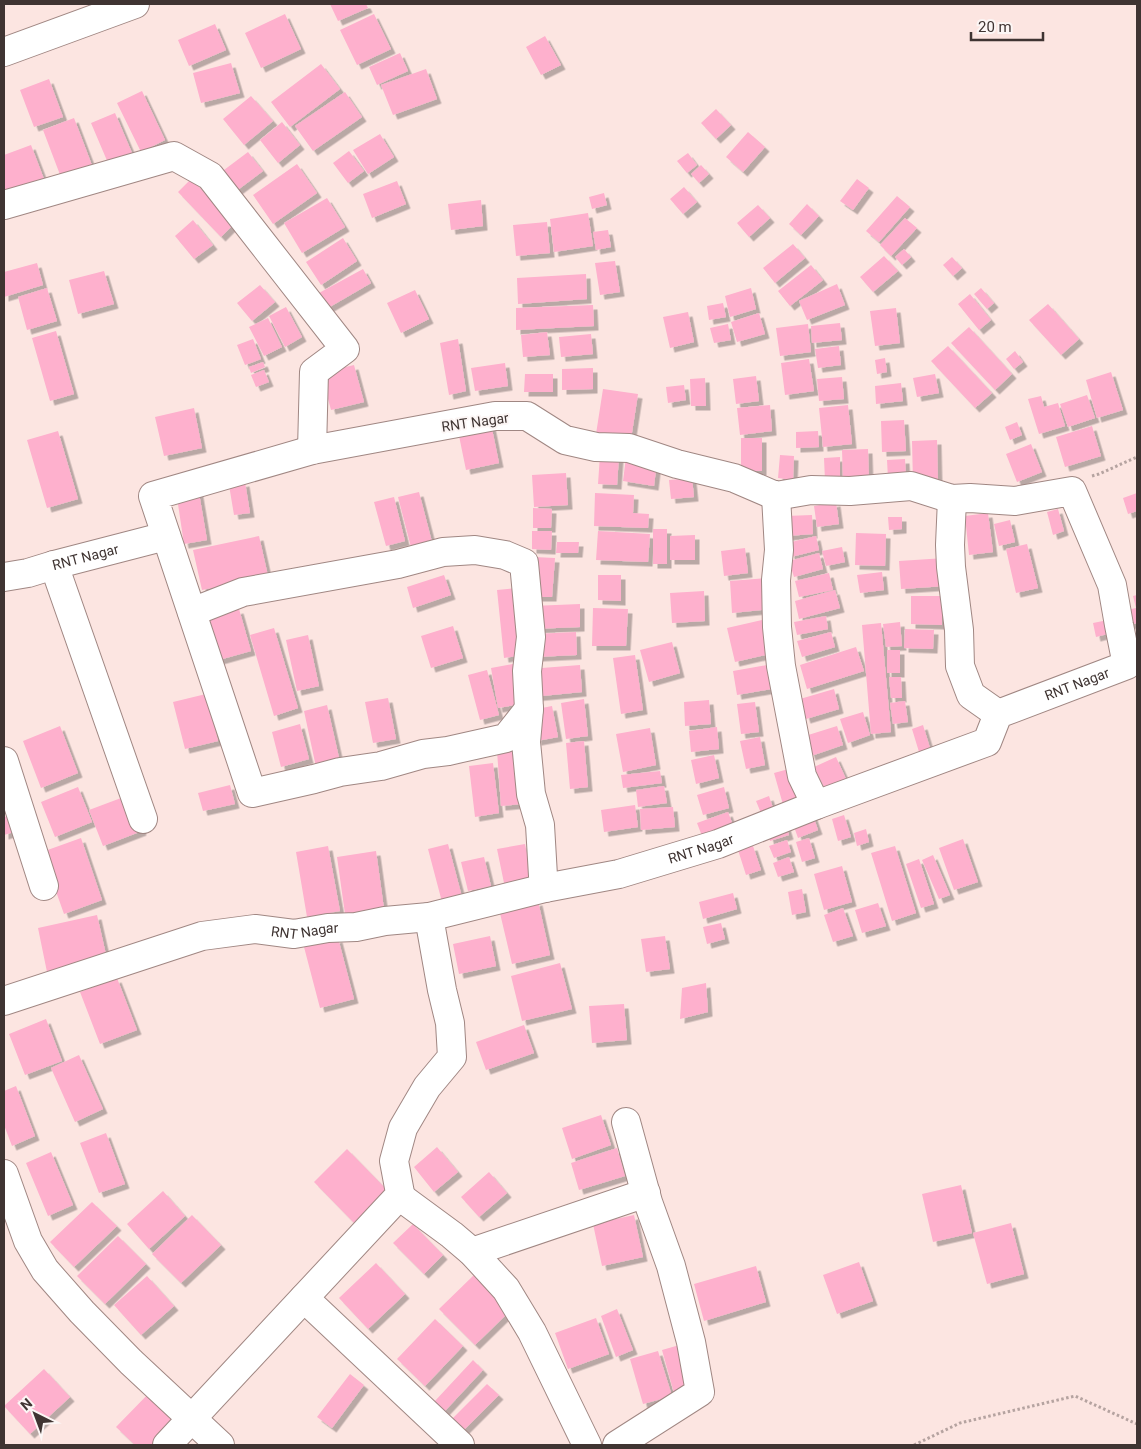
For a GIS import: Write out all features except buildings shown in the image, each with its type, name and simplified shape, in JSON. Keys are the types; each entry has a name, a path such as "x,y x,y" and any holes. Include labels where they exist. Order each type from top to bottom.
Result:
{"street":[{"path":"4,52 135,4"},
{"path":"4,205 174,156 210,176 345,349 314,372 312,450"},
{"name":"RNT Nagar","path":"4,1001 202,936 256,928 294,934 328,928 356,927 385,921 429,917 545,888 619,874 718,844 816,805 987,742 998,714 1127,665 1112,585 1072,491 1015,500 952,499 911,486 850,491 811,490 776,496 734,478 678,464 629,448 596,447 565,440 527,416 495,416 312,450 153,496 252,792 314,780 340,772 381,766 423,754 448,752 506,738 528,709"},
{"path":"776,496 779,550 776,580 777,627 781,666 802,776 816,805"},
{"path":"952,499 951,567 959,630 960,666 972,695 998,714"},
{"name":"RNT Nagar","path":"4,577 28,573 166,536"},
{"path":"192,612 243,592 398,564 443,552 475,550 505,555 524,563 531,637 527,671 528,709 526,742 531,794 540,825 545,888"},
{"path":"54,565 142,819"},
{"path":"4,762 44,886"},
{"path":"167,1445 399,1196 394,1161 403,1128 427,1088 452,1057 450,1023 429,917"},
{"path":"617,1445 700,1392 690,1342 670,1266 646,1193 626,1122"},
{"path":"4,1174 28,1241 45,1270 82,1312 131,1362 220,1445"},
{"path":"472,1252 646,1193"},
{"path":"399,1196 472,1252 506,1289 532,1332 587,1445"},
{"path":"304,1298 460,1445"}],"path":[{"path":"914,1445 960,1423 1075,1396 1137,1424"}]}
